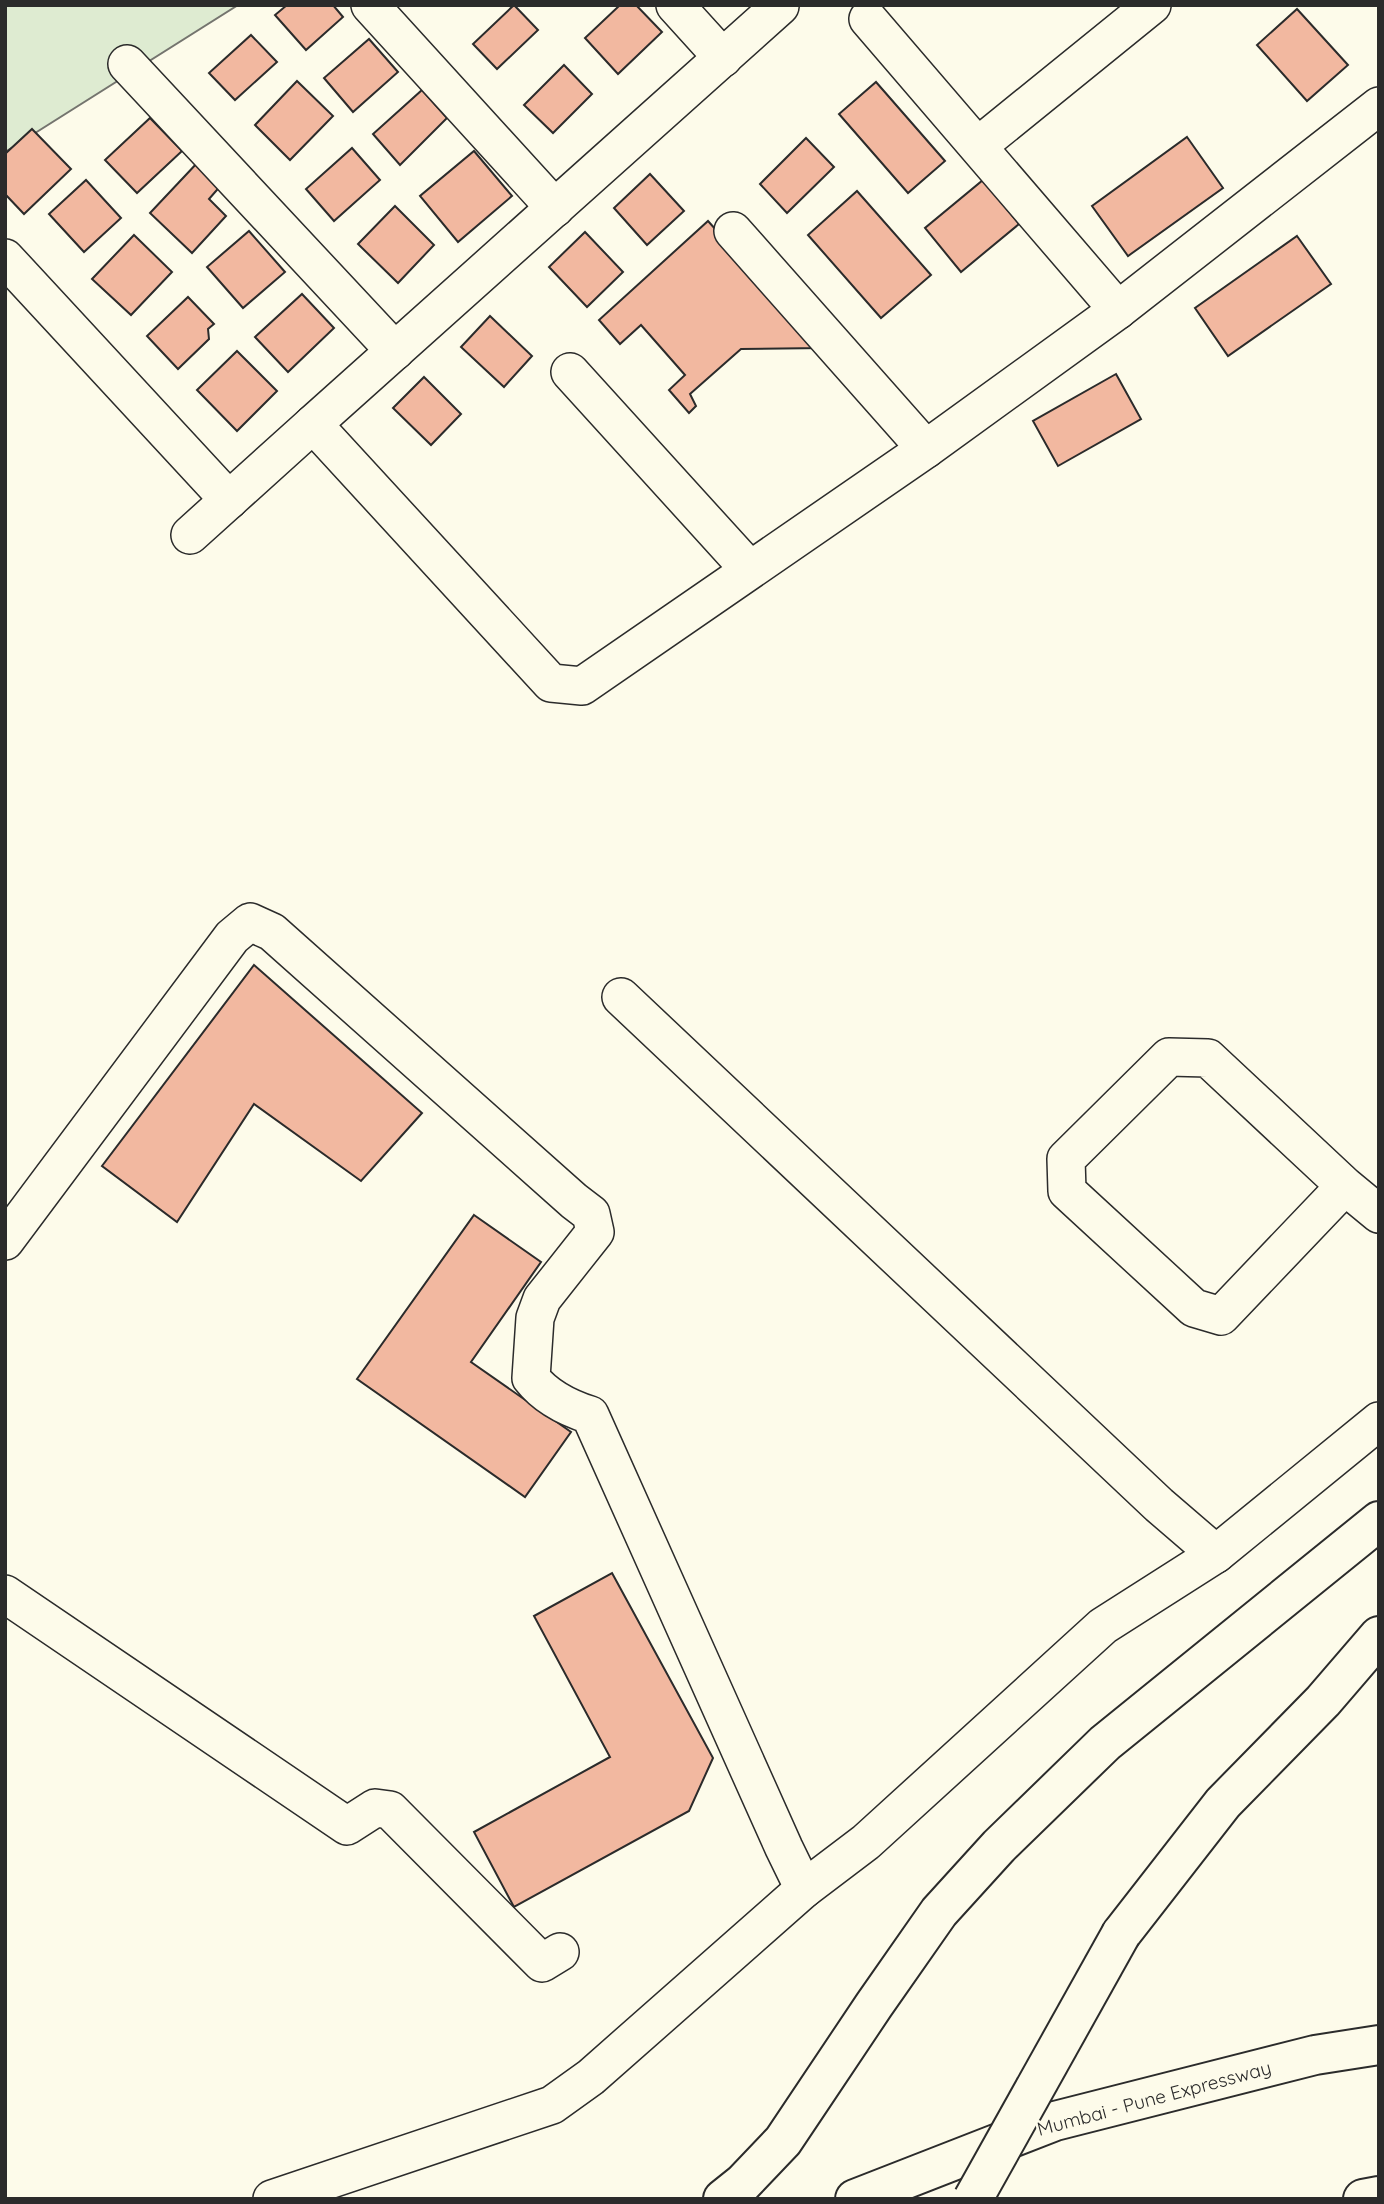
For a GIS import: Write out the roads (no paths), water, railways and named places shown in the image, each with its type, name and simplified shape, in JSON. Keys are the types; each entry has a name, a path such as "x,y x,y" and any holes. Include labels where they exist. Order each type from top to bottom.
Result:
{"main road":[{"path":"723,2199 743,2183 783,2141 939,1912 999,1846 1105,1743 1379,1521"},
{"path":"973,2199 1121,1934 1223,1803 1323,1701 1379,1636"},
{"name":"Mumbai - Pune Expressway","path":"855,2199 1055,2121 1315,2055 1379,2045"},
{"path":"1363,2199 1379,2196"}],"street":[{"path":"370,5 555,208"},
{"path":"675,5 723,58"},
{"path":"978,146 1152,5"},
{"path":"190,535 780,6"},
{"path":"868,19 1118,310"},
{"path":"127,65 395,351"},
{"path":"313,424 551,683 582,686 926,449 1118,310 1379,106"},
{"path":"733,231 926,449"},
{"path":"5,258 229,500"},
{"path":"570,372 749,569"},
{"path":"5,1241 232,937 250,922 272,932 574,1201 592,1214 595,1232 542,1298 535,1318 531,1378 540,1390 576,1411 590,1415 804,1889"},
{"path":"621,997 1159,1505 1216,1554"},
{"path":"1345,1186 1221,1316 1194,1308 1068,1192 1066,1159 1169,1057 1209,1058 1345,1186 1379,1214"},
{"path":"272,2199 552,2105 592,2077 804,1889 866,1842 1103,1626 1216,1554 1379,1422"},
{"path":"5,1594 347,1826 375,1808 390,1810 541,1963 560,1952"}]}
